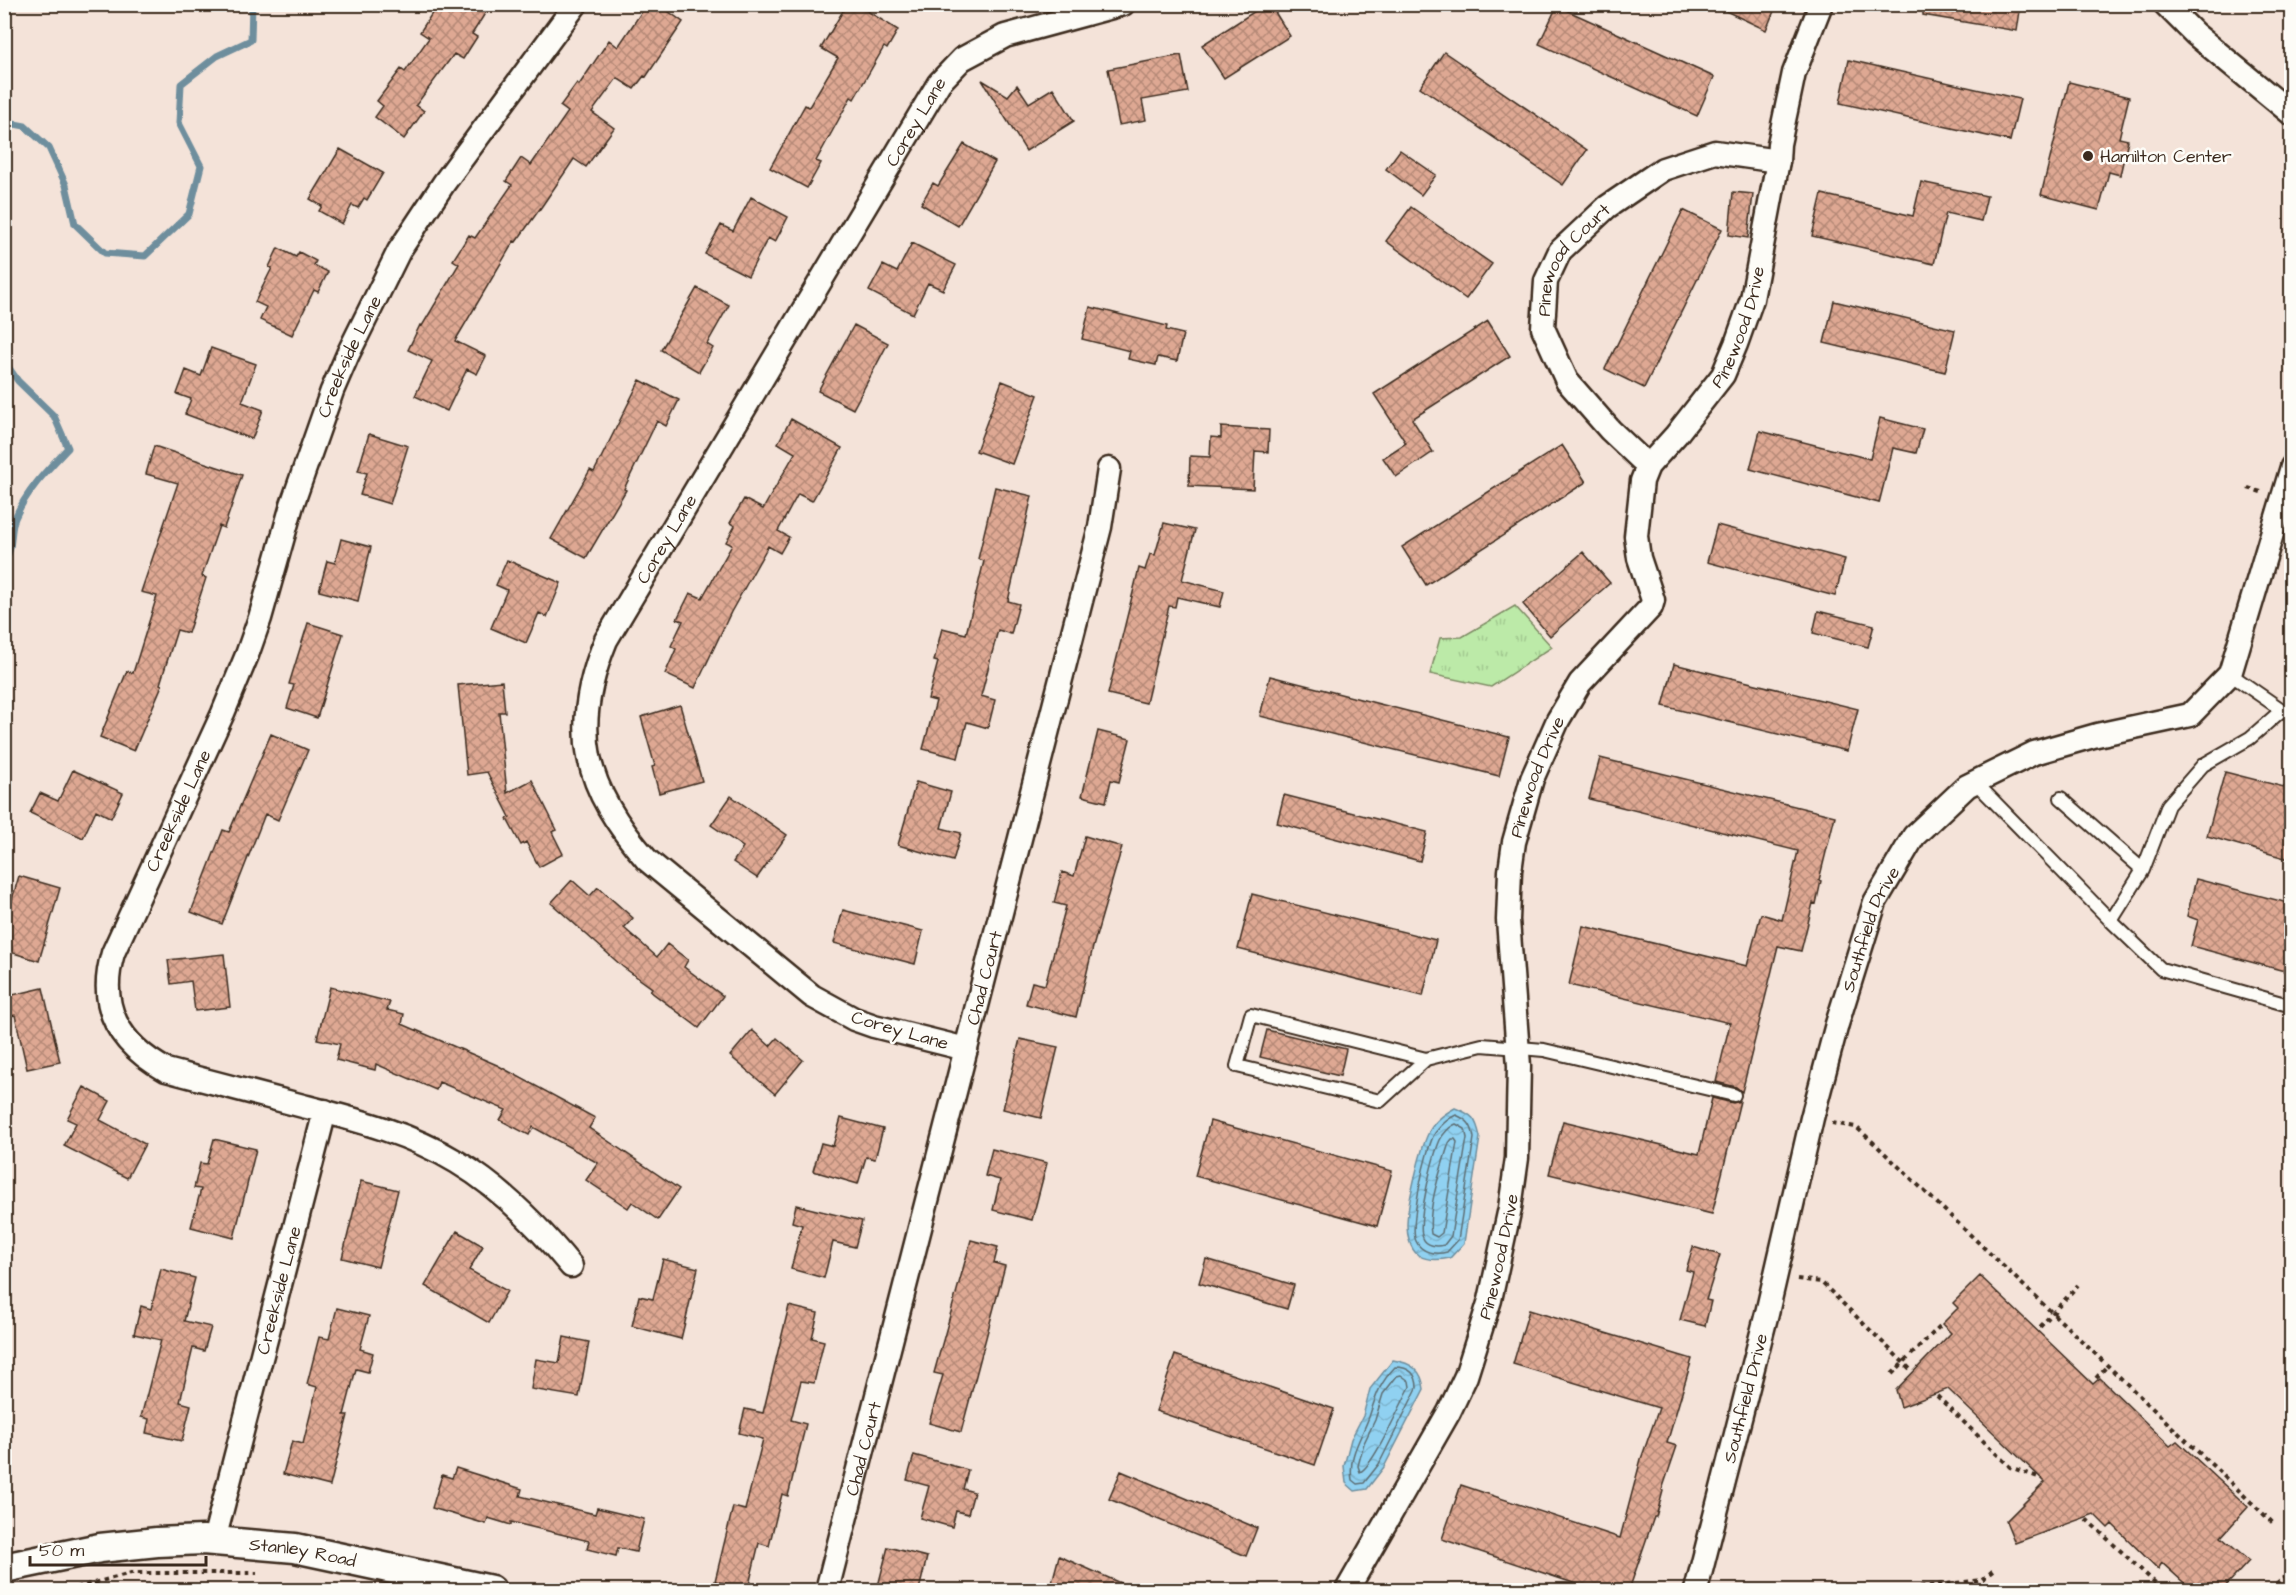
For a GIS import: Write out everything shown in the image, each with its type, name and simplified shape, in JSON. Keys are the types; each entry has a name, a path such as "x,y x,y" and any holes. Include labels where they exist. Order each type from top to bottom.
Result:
{"street":[{"name":"Creekside Lane","path":"214,1540 325,1111 166,1070 147,1060 121,1030 111,1010 106,991 107,973 113,953 223,714 247,655 260,618 292,505 332,391 348,354 399,251 444,183 576,4"},
{"name":"Corey Lane","path":"966,1049 864,1023 812,996 647,860 624,834 597,787 589,763 586,734 588,702 594,669 606,640 623,610 939,83 962,59 1005,36 1123,4"},
{"name":"Pinewood Drive","path":"1347,1590 1449,1412 1466,1376 1490,1300 1510,1208 1519,1118 1518,1049 1508,920 1510,871 1514,842 1532,779 1558,720 1580,683 1651,607 1653,600 1639,558 1636,536 1642,481 1648,466 1676,435 1723,375 1736,344 1752,299 1794,73 1821,4"},
{"path":"2165,4 2194,34 2292,114"},
{"name":"Pinewood Court","path":"1648,466 1610,430 1568,381 1543,328 1546,281 1560,251 1607,207 1663,169 1715,152 1778,161"},
{"name":"Southfield Drive","path":"1696,1590 1776,1273 1812,1118 1837,1024 1875,902 1914,836 1974,781 2034,753 2097,735 2190,715 2230,674 2292,467"},
{"name":"Chad Court","path":"827,1590 1100,527 1109,469"},
{"path":"325,1111 381,1126 458,1162 494,1187 549,1238 571,1266"},
{"name":"Stanley Road","path":"4,1568 100,1548 157,1542 214,1540 295,1548 491,1590"}],"lane":[{"path":"2110,921 2143,870 2168,804 2203,765 2250,738 2287,712 2230,674"},
{"path":"1974,781 2110,921 2161,969 2292,1006"},
{"path":"2061,798 2143,870"},
{"path":"1426,1059 1380,1101 1237,1066 1251,1015 1426,1059 1482,1045 1544,1050 1734,1095"}],"path":[{"path":"1812,1118 1856,1128 2276,1525"},
{"path":"1776,1273 1821,1282 1911,1370"},
{"path":"2040,1327 2078,1285"},
{"path":"1892,1374 1940,1326"},
{"path":"2096,1378 2108,1365"},
{"path":"1937,1396 2010,1467 2041,1478"},
{"path":"2086,1519 2163,1590"},
{"path":"1920,1587 1982,1580 1995,1569"},
{"path":"2270,1590 2292,1571"},
{"path":"68,1590 131,1573 266,1573"}],"green space":[{"path":"1515,606 1552,647 1491,687 1430,674 1440,638 1462,637"}],"water":[{"path":"1455,1108 1473,1118 1480,1137 1464,1243 1450,1258 1429,1259 1418,1255 1411,1246 1407,1229 1409,1205 1428,1134 1439,1119"},
{"path":"1393,1360 1415,1368 1421,1377 1424,1389 1384,1467 1367,1489 1355,1491 1346,1483 1344,1466 1351,1439 1363,1416 1370,1389"}],"building":[{"path":"438,4 491,4 472,34 477,37 463,59 454,54 416,105 424,111 404,139 375,117 383,106 377,101 401,69 405,72 429,38 420,32"},
{"path":"647,4 658,4 683,22 646,77 644,76 634,89 617,78 592,112 614,128 586,167 574,159 516,242 514,241 455,341 486,356 477,374 467,369 447,411 415,396 432,361 408,350 420,325 422,326 459,264 453,260 469,235 475,238 512,185 506,181 521,158 531,165 568,112 560,106 577,83 579,85 609,40 618,47"},
{"path":"847,4 856,4 898,30 887,49 884,47 854,99 851,97 816,161 821,163 807,188 770,168 805,105 809,107 838,58 821,48"},
{"path":"1266,4 1270,4 1290,36 1224,78 1202,45"},
{"path":"1711,4 1777,4 1766,30"},
{"path":"1923,4 2021,4 2017,31 1923,15"},
{"path":"1557,6 1714,77 1697,116 1539,44"},
{"path":"1444,52 1587,150 1563,185 1420,87"},
{"path":"1181,55 1188,92 1142,100 1146,120 1119,125 1108,69"},
{"path":"1849,60 2020,99 2010,141 1840,103"},
{"path":"982,80 1008,96 1017,85 1029,103 1053,88 1074,121 1026,151"},
{"name":"Hamilton Center","path":"2069,82 2129,97 2119,138 2128,140 2120,175 2109,172 2099,210 2041,195"},
{"path":"964,144 995,162 958,226 921,204 933,183 938,186"},
{"path":"340,149 383,173 367,200 364,198 358,208 352,205 342,224 319,211 322,206 310,199"},
{"path":"1400,150 1436,175 1421,195 1386,169"},
{"path":"1921,182 1987,196 1981,221 1946,213 1934,264 1812,236 1822,194 1913,216"},
{"path":"1733,192 1753,194 1748,238 1729,235"},
{"path":"751,197 788,217 775,242 768,238 748,276 705,254 721,225 733,231"},
{"path":"1411,207 1492,264 1466,299 1386,241"},
{"path":"1683,210 1722,229 1644,388 1605,369"},
{"path":"912,243 956,265 943,290 928,283 913,314 869,291 883,265 897,272"},
{"path":"278,248 296,257 299,252 316,261 314,265 328,272 318,292 314,290 292,335 260,320 266,307 255,302 272,268 269,267"},
{"path":"697,288 729,305 707,344 713,348 699,372 661,350"},
{"path":"1834,301 1955,330 1945,372 1824,343"},
{"path":"1090,307 1167,326 1166,330 1183,334 1177,361 1158,357 1156,365 1128,359 1130,351 1082,339"},
{"path":"1488,321 1510,356 1412,419 1433,452 1396,477 1383,458 1406,443 1374,394"},
{"path":"854,325 888,343 853,409 818,391"},
{"path":"211,348 256,364 242,402 263,410 252,439 185,414 191,399 177,394 186,370 201,376"},
{"path":"640,380 679,400 666,426 657,421 624,489 626,490 586,558 551,539 590,470 594,472"},
{"path":"1002,381 1038,395 1012,464 976,451"},
{"path":"1880,418 1923,429 1916,453 1893,448 1879,503 1750,469 1760,431 1870,459"},
{"path":"791,419 842,448 812,501 798,494 778,531 789,537 780,553 768,546 731,612 695,688 665,674 676,649 671,646 683,621 677,619 690,593 702,598 732,545 726,542 735,526 730,523 744,499 763,509 795,453 778,443"},
{"path":"1221,427 1269,430 1268,452 1255,451 1253,489 1189,486 1190,456 1210,457 1211,437 1221,438"},
{"path":"369,434 408,446 390,504 360,495 367,473 358,471"},
{"path":"1562,445 1586,482 1426,585 1402,547"},
{"path":"154,446 242,475 224,528 219,526 202,576 206,578 188,633 177,630 160,684 162,685 134,751 100,737 127,671 133,673 157,596 141,592 178,483 146,474"},
{"path":"995,487 1032,496 1008,601 1019,604 1011,634 998,630 981,696 995,700 988,728 967,722 958,758 923,749 936,701 928,699 938,662 934,661 942,628 966,634 984,561 978,559"},
{"path":"1164,523 1195,530 1182,580 1224,591 1220,607 1177,597 1175,607 1169,606 1146,703 1108,694 1139,568 1145,570 1150,554 1155,555"},
{"path":"1717,525 1845,559 1835,596 1707,562"},
{"path":"341,539 371,547 358,601 319,591 327,561 335,563"},
{"path":"1583,552 1610,583 1550,636 1523,604"},
{"path":"507,560 561,583 547,617 539,613 526,643 491,628 507,590 496,585"},
{"path":"1818,611 1874,625 1868,647 1813,633"},
{"path":"308,623 343,634 317,718 287,708 294,685 289,684"},
{"path":"1674,664 1858,709 1847,751 1663,706"},
{"path":"1270,676 1509,737 1499,776 1260,716"},
{"path":"502,681 505,712 499,712 507,793 532,780 557,830 552,832 563,854 539,867 526,842 521,845 507,819 510,817 487,772 467,775 458,685"},
{"path":"680,705 702,781 659,793 652,767 655,766 641,717"},
{"path":"1098,731 1130,739 1119,782 1111,780 1106,802 1082,796"},
{"path":"271,734 308,750 278,820 265,814 222,924 191,912 223,830 229,832"},
{"path":"1600,758 1835,816 1819,880 1821,881 1816,904 1813,903 1801,951 1778,946 1742,1092 1736,1087 1716,1082 1730,1023 1569,985 1583,926 1747,966 1761,914 1782,920 1798,851 1589,799"},
{"path":"73,770 123,793 111,818 96,810 83,838 30,813 40,793 58,801"},
{"path":"2225,772 2292,789 2292,860 2207,836"},
{"path":"916,782 951,792 941,828 961,833 953,861 898,845"},
{"path":"1284,795 1427,832 1420,861 1277,823"},
{"path":"731,796 787,835 757,878 733,862 743,847 711,825"},
{"path":"1085,836 1122,847 1093,947 1076,1017 1026,1004 1032,982 1045,985 1066,906 1054,903 1062,872 1074,876"},
{"path":"19,876 60,888 39,961 4,950 4,926"},
{"path":"2196,879 2292,904 2292,973 2191,946 2198,920 2187,916"},
{"path":"572,880 590,896 598,887 633,918 624,928 657,957 667,944 688,960 684,967 723,996 699,1028 650,991 652,988 623,967 551,903"},
{"path":"1252,894 1436,940 1423,996 1238,949"},
{"path":"843,910 923,931 915,964 834,943"},
{"path":"224,954 230,1007 195,1011 191,981 171,984 168,960"},
{"path":"330,987 390,1002 387,1010 404,1014 402,1024 497,1065 595,1118 589,1128 679,1189 658,1220 632,1202 628,1208 586,1180 598,1163 533,1127 529,1135 500,1120 506,1110 439,1082 436,1090 376,1064 375,1070 336,1060 340,1044 317,1039"},
{"path":"43,988 60,1062 27,1069 15,1015 4,1017 4,997"},
{"path":"752,1030 770,1046 777,1038 803,1060 775,1094 730,1056"},
{"path":"1267,1030 1346,1049 1340,1076 1260,1057"},
{"path":"1020,1039 1058,1047 1041,1118 1003,1109"},
{"path":"84,1087 110,1101 100,1120 145,1144 127,1178 64,1146 76,1123 67,1119"},
{"path":"1712,1098 1733,1103 1740,1101 1712,1214 1549,1174 1563,1121 1699,1154"},
{"path":"841,1118 883,1129 875,1159 866,1157 858,1184 813,1171 821,1143 833,1146"},
{"path":"1210,1121 1392,1171 1377,1226 1195,1176"},
{"path":"214,1139 256,1149 234,1238 191,1227 201,1189 194,1188 200,1163 207,1164"},
{"path":"992,1149 1047,1163 1032,1220 993,1210 1000,1180 985,1176"},
{"path":"361,1181 398,1190 378,1267 342,1258"},
{"path":"796,1205 862,1221 855,1247 833,1242 824,1278 791,1269 802,1225 792,1222"},
{"path":"457,1231 483,1246 469,1270 507,1291 489,1323 425,1286"},
{"path":"971,1240 998,1247 994,1263 1005,1266 961,1432 929,1423 943,1375 934,1373"},
{"path":"1693,1247 1720,1255 1706,1300 1711,1301 1705,1326 1680,1320 1693,1272 1686,1270"},
{"path":"663,1259 698,1268 681,1339 632,1326 639,1296 653,1299"},
{"path":"1206,1259 1294,1285 1287,1309 1199,1283"},
{"path":"161,1269 195,1278 184,1321 211,1327 204,1351 193,1348 180,1402 191,1405 182,1441 146,1433 149,1419 141,1417 161,1340 134,1334 141,1306 151,1309"},
{"path":"1980,1276 2093,1384 2100,1378 2170,1446 2177,1441 2248,1507 2221,1537 2249,1561 2222,1590 2192,1590 2162,1563 2158,1569 2112,1524 2108,1528 2094,1514 2015,1543 2006,1521 2045,1482 1948,1389 1901,1407 1896,1390 1951,1333 1942,1324 1958,1308 1953,1303"},
{"path":"789,1306 818,1313 812,1338 824,1341 814,1383 801,1381 791,1420 806,1424 788,1496 782,1494 769,1546 759,1543 748,1589 715,1581 733,1507 745,1510 763,1439 739,1433 745,1409 763,1413"},
{"path":"337,1308 369,1316 360,1349 373,1353 368,1372 356,1369 344,1415 348,1415 330,1486 283,1474 292,1441 303,1444 317,1387 307,1384 319,1337 329,1339"},
{"path":"1529,1310 1692,1359 1667,1443 1677,1446 1662,1490 1656,1517 1654,1517 1629,1590 1594,1590 1442,1539 1461,1485 1620,1538 1641,1459 1659,1408 1513,1364"},
{"path":"564,1337 589,1342 579,1397 531,1389 536,1359 559,1363"},
{"path":"1175,1355 1334,1409 1315,1465 1156,1411"},
{"path":"914,1455 968,1470 963,1489 974,1492 968,1514 956,1511 952,1527 920,1518 929,1486 907,1480"},
{"path":"456,1468 522,1489 520,1496 595,1514 597,1508 644,1519 636,1552 618,1548 616,1556 587,1549 589,1541 488,1518 486,1524 432,1508 442,1475 452,1478"},
{"path":"1121,1471 1257,1528 1246,1556 1109,1499"},
{"path":"888,1547 927,1557 919,1590 877,1590"},
{"path":"1059,1556 1136,1590 1050,1590"}],"waterway":[{"path":"4,122 25,126 49,148 66,185 75,224 105,253 145,256 189,214 201,166 179,123 181,84 217,56 251,40 252,4"},
{"path":"4,361 18,381 54,416 68,448 38,480 20,508 13,523 9,551 4,562"}],"place":[{"name":"Hamilton Center","path":"2088,156"}]}
